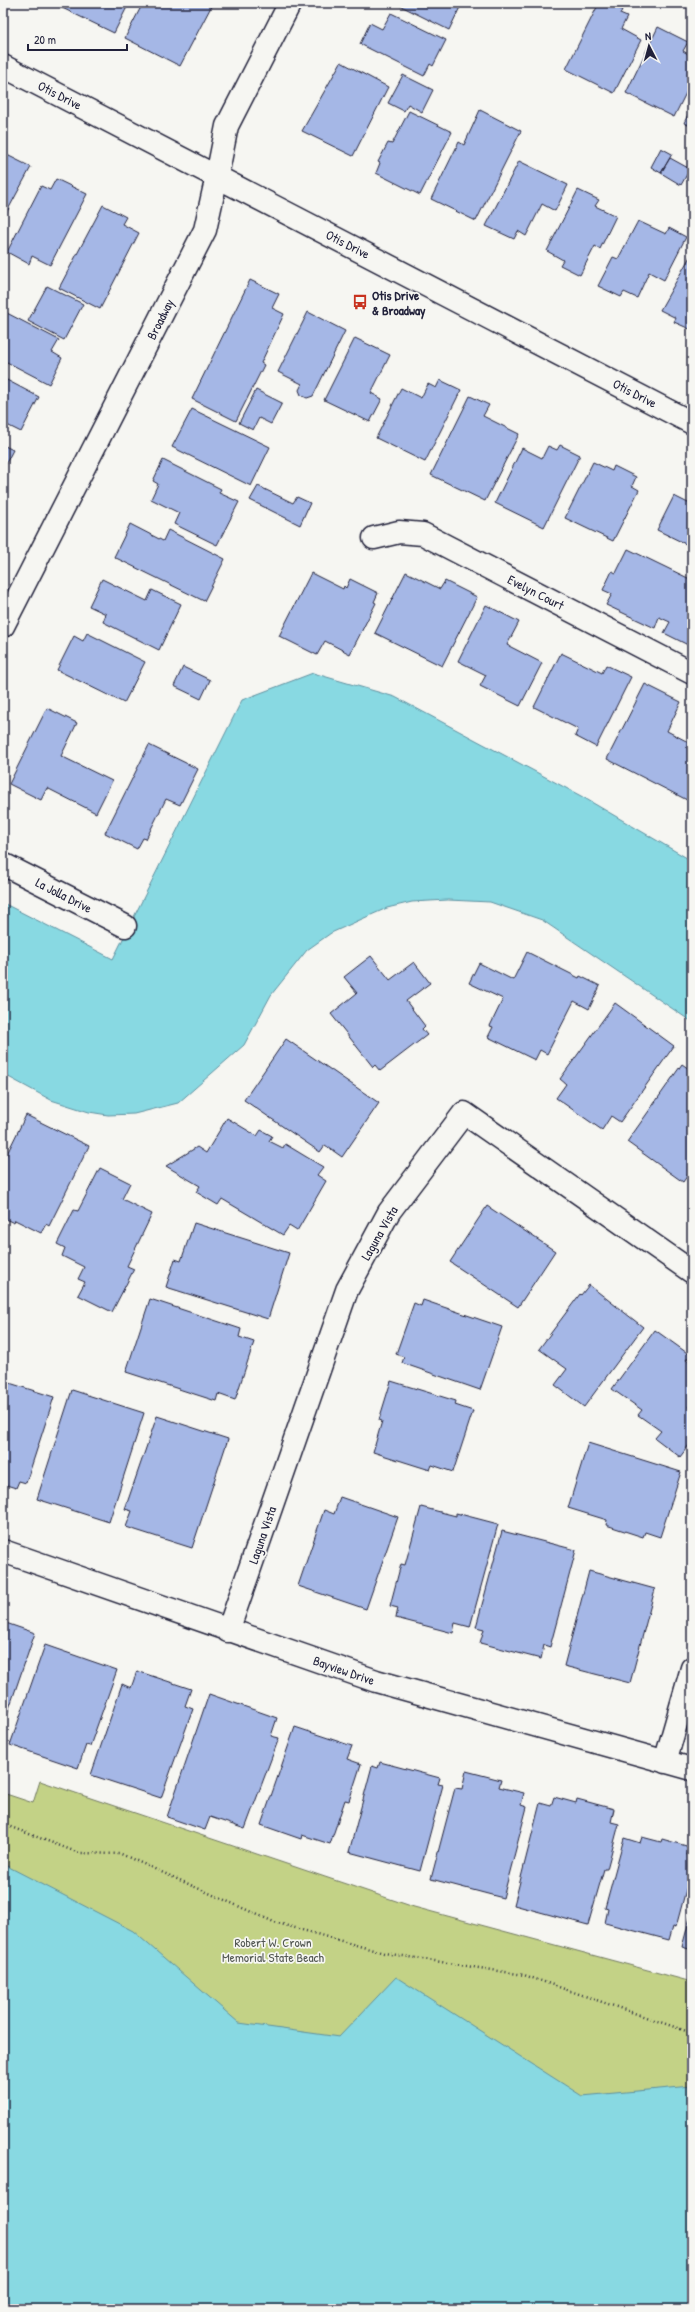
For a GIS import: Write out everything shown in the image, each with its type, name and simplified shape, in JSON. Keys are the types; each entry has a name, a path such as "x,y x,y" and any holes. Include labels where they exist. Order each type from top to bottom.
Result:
{"street":[{"name":"Broadway","path":"3,626 205,230 227,126 290,3"},
{"name":"Otis Drive","path":"3,66 692,423"},
{"name":"Evelyn Court","path":"374,538 400,532 423,534 692,673"},
{"name":"La Jolla Drive","path":"3,864 125,926"},
{"name":"Laguna Vista","path":"228,1631 347,1290 389,1212 464,1113 692,1272"},
{"name":"Bayview Drive","path":"3,1551 228,1631 376,1681 692,1769"},
{"path":"665,1762 692,1668"}],"path":[{"path":"3,1824 79,1853 121,1854 274,1922 384,1953 524,1975 692,2033"}],"green space":[{"name":"Robert W. Crown Memorial State Beach","path":"40,1781 414,1907 692,1982 692,2309 3,2309 3,1793 33,1803"}],"water":[{"path":"313,673 395,697 581,796 692,861 692,1022 542,920 490,902 448,900 412,902 387,908 331,933 307,950 271,995 244,1045 178,1103 134,1114 108,1115 89,1112 51,1100 3,1074 3,903 113,959 242,700"},
{"path":"3,1864 133,1931 239,2023 339,2037 396,1977 582,2096 692,2086 692,2309 3,2309"}],"building":[{"path":"57,3 129,3 114,33 56,5"},
{"path":"143,3 213,3 180,66 125,38"},
{"path":"395,3 462,3 449,30"},
{"path":"599,3 609,3 622,10 620,14 627,17 621,29 641,40 614,93 566,69"},
{"path":"391,13 446,40 433,66 430,64 424,76 360,44 370,23 382,29"},
{"path":"658,27 688,42 683,51 692,56 692,81 674,117 626,93"},
{"path":"341,62 388,87 353,156 302,131"},
{"path":"403,75 433,90 422,112 408,104 404,111 388,103"},
{"path":"692,106 692,127 684,123"},
{"path":"480,110 521,131 476,221 431,199 459,142 464,145"},
{"path":"409,111 452,132 420,195 376,173 380,163 378,162 388,143 392,144"},
{"path":"661,148 672,154 661,173 651,167"},
{"path":"3,153 31,167 3,219"},
{"path":"670,158 690,169 681,185 661,173"},
{"path":"519,161 568,185 555,211 542,204 526,236 518,231 514,239 486,226"},
{"path":"56,179 87,194 50,265 32,256 29,264 7,252 41,186 50,190"},
{"path":"578,190 599,200 595,206 616,216 600,249 595,246 580,275 560,265 563,260 547,251"},
{"path":"103,205 126,217 122,224 139,233 100,309 59,288"},
{"path":"638,221 666,234 669,228 686,237 664,280 649,272 637,298 624,292 621,297 598,286 613,257 618,259"},
{"path":"692,253 692,330 674,322 676,318 660,310"},
{"path":"250,280 279,294 272,308 284,314 261,363 264,365 236,421 192,399"},
{"path":"47,286 83,304 64,340 28,321"},
{"path":"3,311 59,340 52,352 62,358 49,384 3,360"},
{"path":"308,312 345,331 313,396 307,398 301,395 299,390 302,384 278,372"},
{"path":"355,338 390,355 371,393 382,399 370,422 324,400"},
{"path":"3,378 39,397 21,432 3,423"},
{"path":"440,380 461,390 425,462 376,438 401,388 421,398 428,384 436,388"},
{"path":"256,390 282,403 271,424 259,418 253,430 239,423"},
{"path":"470,396 489,405 483,416 519,434 485,501 431,475"},
{"path":"192,409 270,447 251,486 172,447"},
{"path":"3,445 13,450 3,469"},
{"path":"560,445 580,455 544,527 495,503 522,448 542,458 548,446 557,450"},
{"path":"163,460 221,489 219,493 239,502 217,545 174,524 179,513 151,499 158,484 153,481"},
{"path":"593,462 612,471 614,466 636,477 632,486 639,490 613,541 565,518"},
{"path":"258,486 293,503 297,497 310,503 300,525 250,500"},
{"path":"674,496 692,505 692,547 657,530"},
{"path":"130,524 163,541 168,530 225,559 204,601 114,557"},
{"path":"628,549 692,580 692,647 664,633 670,622 659,617 655,628 606,605 612,594 603,590 612,571 616,573"},
{"path":"406,572 440,589 445,581 477,597 442,666 375,633"},
{"path":"311,573 343,589 344,586 346,588 350,579 378,593 374,602 376,603 350,654 325,641 317,655 279,636"},
{"path":"102,579 147,601 152,590 181,604 159,650 103,622 106,614 89,606"},
{"path":"486,605 519,622 507,645 542,663 520,706 480,686 486,675 458,661"},
{"path":"87,633 145,662 124,703 57,670 74,636 83,641"},
{"path":"561,653 602,673 606,665 631,677 596,747 575,736 578,729 534,707"},
{"path":"183,667 210,680 201,699 174,686"},
{"path":"645,684 681,702 667,731 692,744 692,790 687,800 607,759"},
{"path":"47,708 77,723 61,756 112,781 96,813 47,788 41,800 9,784"},
{"path":"149,745 198,769 180,805 166,799 146,839 143,838 137,849 105,833"},
{"path":"527,952 579,978 580,976 600,986 589,1009 574,1001 547,1054 540,1050 535,1060 488,1037 493,1027 490,1026 503,999 469,983 479,963 513,980"},
{"path":"371,956 390,980 414,962 430,983 406,1001 425,1026 422,1029 427,1035 380,1071 375,1065 373,1067 331,1014 357,993 344,977"},
{"path":"615,1003 674,1046 620,1122 611,1116 602,1130 556,1098 566,1084 560,1079"},
{"path":"286,1039 379,1103 342,1157 325,1145 320,1152 244,1100"},
{"path":"682,1064 692,1071 692,1169 683,1182 627,1142"},
{"path":"26,1115 89,1146 49,1226 46,1224 41,1233 15,1220 14,1223 3,1218 3,1162"},
{"path":"227,1118 257,1136 261,1130 272,1136 269,1141 283,1148 285,1144 323,1167 317,1175 326,1181 297,1231 289,1226 283,1235 222,1199 218,1205 196,1192 200,1186 166,1166 197,1147 206,1153"},
{"path":"100,1168 130,1183 122,1199 152,1214 127,1266 134,1269 112,1312 78,1295 85,1282 78,1279 84,1267 62,1256 65,1248 57,1244 74,1210 78,1211"},
{"path":"487,1206 555,1251 518,1307 450,1262"},
{"path":"194,1223 289,1253 268,1319 166,1287 175,1259 181,1261"},
{"path":"589,1285 643,1327 584,1407 555,1385 567,1369 539,1349 580,1294 581,1295"},
{"path":"150,1299 241,1329 239,1337 254,1342 235,1400 218,1394 216,1401 126,1372"},
{"path":"423,1300 502,1327 480,1390 402,1363 404,1357 396,1354 414,1303 421,1306"},
{"path":"655,1330 690,1355 686,1360 692,1364 692,1402 688,1407 692,1409 692,1441 680,1457 655,1438 661,1431 638,1415 642,1410 612,1389"},
{"path":"3,1381 54,1397 26,1483 19,1481 16,1488 3,1484"},
{"path":"391,1381 456,1401 455,1405 473,1411 453,1472 432,1465 430,1470 373,1452 382,1421 379,1420"},
{"path":"72,1390 144,1413 109,1522 37,1499"},
{"path":"157,1416 228,1439 192,1548 126,1527 132,1511 125,1509"},
{"path":"588,1443 681,1472 660,1537 645,1532 643,1537 606,1525 607,1520 568,1508"},
{"path":"340,1497 398,1517 366,1609 298,1586 324,1510 334,1514"},
{"path":"421,1507 456,1516 456,1513 498,1524 470,1627 455,1623 453,1633 396,1618 398,1608 390,1606 401,1564 405,1565"},
{"path":"502,1531 576,1550 550,1647 544,1645 541,1659 480,1643 484,1629 476,1627"},
{"path":"589,1571 655,1589 630,1683 564,1666"},
{"path":"3,1622 35,1633 3,1726"},
{"path":"45,1645 117,1670 90,1746 86,1745 78,1768 10,1745"},
{"path":"137,1671 191,1689 185,1706 193,1709 161,1798 91,1775 122,1684 131,1688"},
{"path":"209,1694 277,1718 271,1736 279,1738 245,1829 210,1817 205,1830 167,1817"},
{"path":"295,1727 352,1746 347,1759 361,1764 349,1801 345,1800 330,1844 302,1835 301,1839 261,1825"},
{"path":"380,1762 440,1778 438,1784 443,1785 420,1871 349,1852 372,1766 378,1768"},
{"path":"466,1771 501,1780 499,1787 524,1793 521,1805 527,1807 503,1898 431,1879 455,1788 462,1789"},
{"path":"554,1797 576,1803 577,1799 614,1809 611,1822 619,1824 607,1869 604,1869 588,1925 514,1905 540,1803 551,1806"},
{"path":"642,1837 661,1842 662,1839 690,1847 687,1855 692,1856 692,1867 676,1927 673,1926 669,1940 605,1923 608,1909 605,1908 624,1838 640,1843"},
{"path":"692,1910 692,1950 682,1947"}],"place":[{"name":"Otis Drive & Broadway","path":"360,302"}]}
